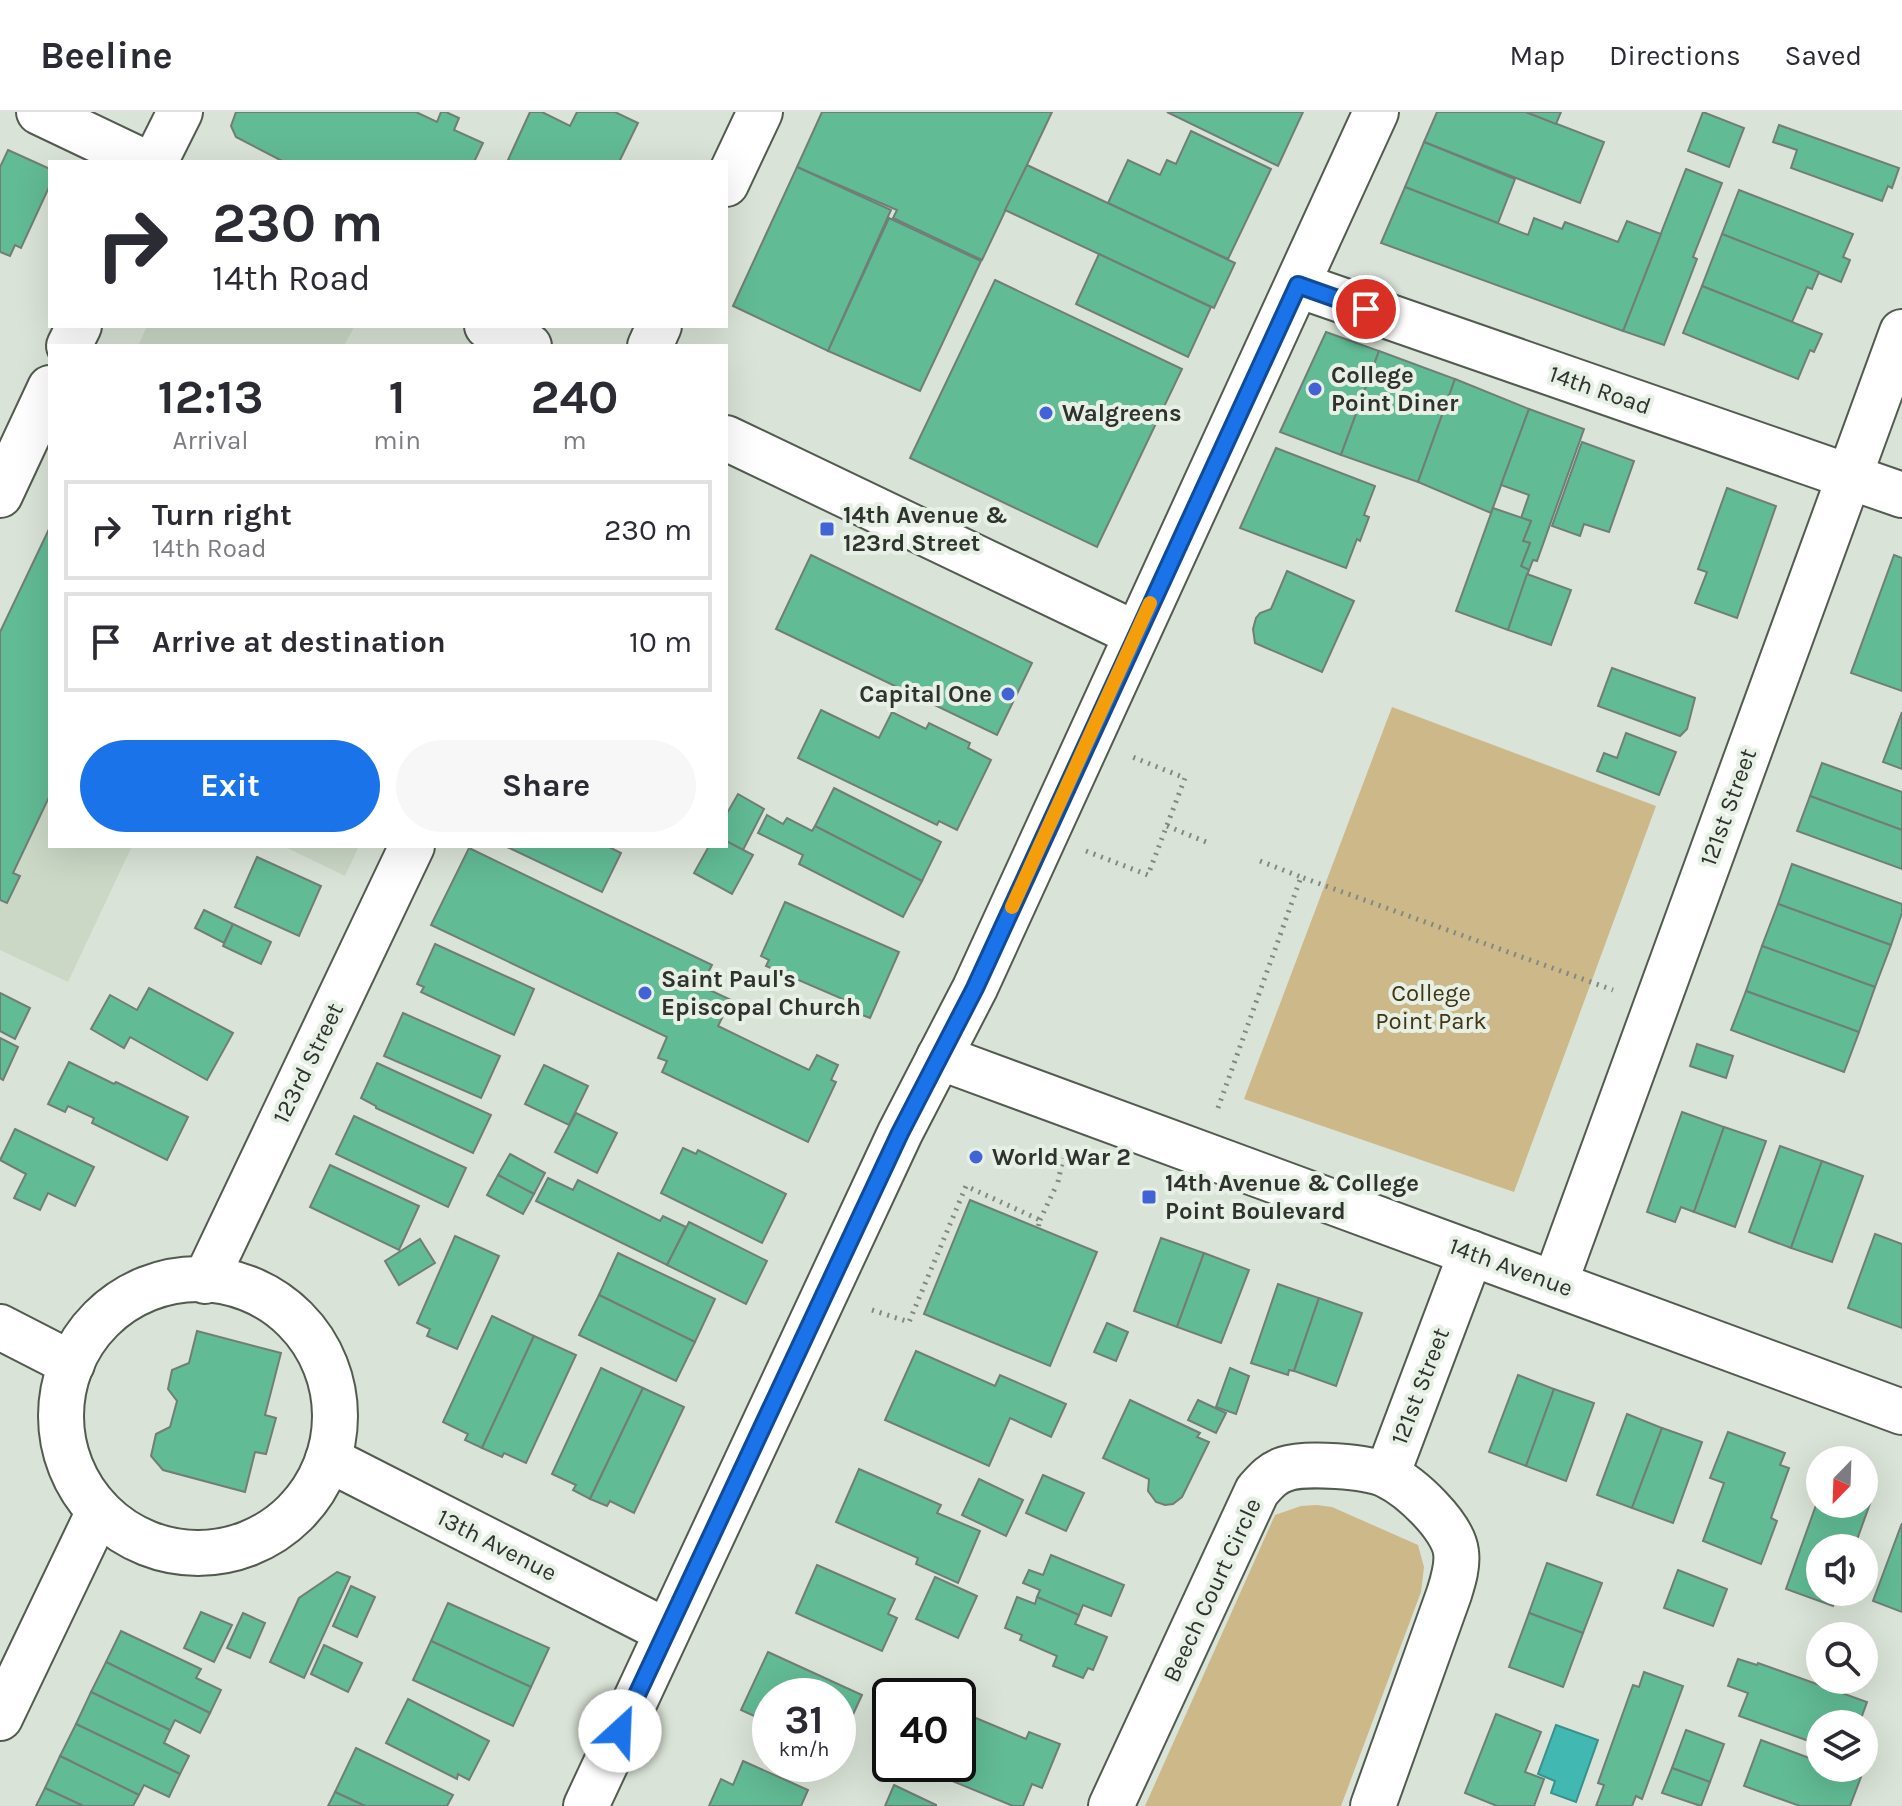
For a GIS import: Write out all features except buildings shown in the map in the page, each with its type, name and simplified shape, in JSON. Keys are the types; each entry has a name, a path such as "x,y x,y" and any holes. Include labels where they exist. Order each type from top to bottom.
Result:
{"street":[{"path":"39,112 140,160"},
{"path":"156,160 180,112"},
{"path":"728,180 760,112"},
{"path":"586,1806 900,1133 975,988 1376,112"},
{"name":"14th Road","path":"1298,285 1902,495"},
{"path":"491,328 525,344"},
{"name":"121st Street","path":"1555,1283 1902,332"},
{"path":"0,495 48,392"},
{"path":"728,439 1136,634"},
{"name":"123rd Street","path":"205,1281 411,848"},
{"name":"14th Avenue","path":"939,1057 1902,1412"},
{"name":"121st Street","path":"1387,1475 1471,1253"},
{"path":"178,1281 205,1281 222,1281 265,1297 294,1318 317,1347 328,1372 335,1410 331,1454 314,1491 290,1518 256,1540 229,1550 208,1553 166,1550 135,1537 99,1511 78,1481 64,1448 62,1400 65,1381 82,1342 106,1314 132,1296 178,1281"},
{"path":"0,1327 72,1364"},
{"name":"13th Avenue","path":"328,1459 666,1631"},
{"name":"Beech Court Circle","path":"1111,1806 1257,1491 1271,1475 1285,1468 1310,1464 1387,1475 1423,1502 1442,1522 1456,1551 1455,1573 1449,1594 1373,1806"},
{"path":"0,1718 99,1511"}],"path":[{"path":"1092,854 1148,875 1185,778 1138,759"},
{"path":"1167,826 1211,844"},
{"path":"1260,861 1617,992"},
{"path":"1218,1108 1301,877"},
{"path":"1038,1228 1057,1183 1063,1158"},
{"path":"872,1310 909,1322 966,1186 1040,1220"}],"shaded area":[{"path":"146,328 353,328 345,344 139,344"},
{"path":"48,533 48,848 131,848 68,982 0,950 0,633"},
{"path":"287,848 358,848 345,876"}],"green space":[{"name":"College Point Park","path":"1392,707 1656,806 1514,1192 1244,1099"},
{"path":"1301,1506 1332,1507 1418,1545 1424,1567 1421,1592 1341,1806 1145,1806 1275,1515"}],"water":[{"path":"1556,1725 1598,1740 1576,1802 1551,1793 1555,1781 1538,1774"}],"slow traffic":[{"path":"1012,907 1150,603"}],"place":[{"name":"College Point Diner","path":"1315,389"},
{"name":"Walgreens","path":"1046,413"},
{"name":"14th Avenue & 123rd Street","path":"827,529"},
{"name":"Capital One","path":"1008,694"},
{"name":"Saint Paul's Episcopal Church","path":"645,993"},
{"name":"World War 2","path":"976,1157"},
{"name":"14th Avenue & College Point Boulevard","path":"1149,1197"}],"route":[{"path":"620,1731 900,1133 975,988 1298,285 1366,309"}]}
